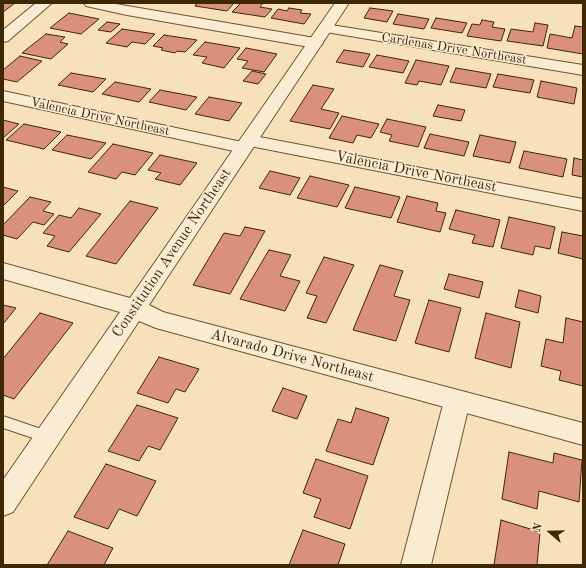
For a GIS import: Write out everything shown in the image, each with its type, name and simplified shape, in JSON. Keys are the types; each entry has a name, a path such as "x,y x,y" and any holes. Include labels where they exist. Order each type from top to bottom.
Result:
{"street":[{"path":"3,38 45,3"},
{"name":"Cardenas Drive Northeast","path":"91,3 127,12 583,70"},
{"name":"Constitution Avenue Northeast","path":"3,504 342,3"},
{"name":"Valencia Drive Northeast","path":"3,96 246,144 583,205"},
{"name":"Alvarado Drive Northeast","path":"3,271 135,308 156,320 583,434"},
{"path":"416,565 457,401"}],"lane":[{"path":"3,422 48,437"}],"building":[{"path":"3,3 15,3 3,12"},
{"path":"197,3 234,3 227,11 195,6"},
{"path":"241,3 263,3 260,7 272,9 265,17 232,12"},
{"path":"289,8 302,10 300,13 311,14 304,24 271,18 278,9 287,11"},
{"path":"370,8 393,11 387,22 364,18"},
{"path":"69,13 99,19 81,34 50,28"},
{"path":"398,14 429,19 424,29 393,24"},
{"path":"436,18 467,23 462,33 431,28"},
{"path":"482,20 494,22 492,27 505,29 501,41 467,36 472,24 480,25"},
{"path":"107,22 120,24 111,32 98,30"},
{"path":"535,23 548,25 543,46 507,41 511,29 533,32"},
{"path":"575,26 583,27 583,54 547,48 550,34 572,38"},
{"path":"122,29 155,34 145,44 132,42 127,47 106,43"},
{"path":"46,34 65,37 60,42 68,44 51,59 22,53"},
{"path":"164,35 197,40 185,52 177,51 175,53 161,50 163,48 153,46"},
{"path":"205,42 240,48 224,68 202,63 207,57 193,55"},
{"path":"246,48 277,54 264,72 242,68 248,61 237,59"},
{"path":"344,50 370,54 363,67 336,62"},
{"path":"377,55 409,61 403,73 369,67"},
{"path":"20,56 42,61 17,82 3,79 3,70"},
{"path":"416,60 449,66 441,85 419,81 417,85 405,83"},
{"path":"456,68 491,74 486,88 450,82"},
{"path":"252,71 266,74 258,84 243,81"},
{"path":"71,73 106,79 93,92 58,85"},
{"path":"498,74 534,80 530,93 493,87"},
{"path":"541,81 577,88 574,104 537,97"},
{"path":"115,82 151,89 139,102 102,94"},
{"path":"313,85 334,89 321,109 339,113 330,129 290,121"},
{"path":"160,90 197,97 186,110 149,102"},
{"path":"209,97 242,103 229,121 195,114"},
{"path":"438,105 465,110 461,121 433,116"},
{"path":"342,116 379,124 371,138 357,135 353,143 329,138"},
{"path":"387,119 426,127 418,147 389,141 392,135 380,132"},
{"path":"3,120 19,124 3,138"},
{"path":"24,124 61,132 44,149 6,140"},
{"path":"430,134 469,142 464,156 424,148"},
{"path":"67,135 106,143 91,159 52,150"},
{"path":"480,135 516,142 510,163 473,156"},
{"path":"113,144 153,153 135,175 122,172 116,179 88,172"},
{"path":"524,151 567,159 563,177 519,168"},
{"path":"160,155 197,163 180,185 155,179 161,173 148,170"},
{"path":"574,158 583,160 583,177 572,175"},
{"path":"270,171 300,178 290,195 259,188"},
{"path":"310,176 349,185 337,207 297,198"},
{"path":"3,187 18,191 3,206"},
{"path":"355,187 400,197 391,218 345,208"},
{"path":"407,196 438,203 436,211 446,213 440,232 397,222"},
{"path":"30,197 51,202 43,211 54,214 44,225 33,222 17,239 3,235 3,225"},
{"path":"130,201 158,208 116,264 86,256"},
{"path":"79,208 101,214 69,252 47,246 55,236 43,233 59,215 71,218"},
{"path":"456,210 500,220 493,247 472,243 475,235 449,229"},
{"path":"509,217 555,227 550,249 535,246 533,255 501,248"},
{"path":"245,227 265,231 230,294 193,285 224,233 240,236"},
{"path":"562,232 583,236 583,259 558,253"},
{"path":"269,250 291,255 280,276 300,281 285,311 240,299"},
{"path":"324,257 354,265 326,323 307,318 317,296 306,293"},
{"path":"380,265 403,271 394,296 410,300 396,341 353,330"},
{"path":"449,274 483,282 479,298 444,289"},
{"path":"519,290 541,296 538,313 515,307"},
{"path":"429,300 461,308 449,352 415,343"},
{"path":"3,305 16,308 3,324"},
{"path":"40,313 73,323 14,399 3,395 3,359"},
{"path":"486,313 520,322 511,368 475,358"},
{"path":"566,318 583,322 583,386 559,380 561,371 541,366 546,339 563,343"},
{"path":"159,357 199,369 185,392 176,389 168,403 137,393"},
{"path":"283,388 307,396 297,419 272,411"},
{"path":"137,405 178,418 160,450 148,446 139,461 108,451"},
{"path":"356,408 389,418 373,465 326,451 338,419 351,423"},
{"path":"509,452 553,463 554,453 582,460 579,502 539,491 537,509 502,499"},
{"path":"316,459 368,476 350,529 314,517 321,499 303,493"},
{"path":"106,464 156,481 137,516 119,509 108,529 74,517"},
{"path":"501,520 540,532 537,565 494,565"},
{"path":"303,530 345,544 338,565 289,565"},
{"path":"68,531 113,548 104,565 47,565"}]}
